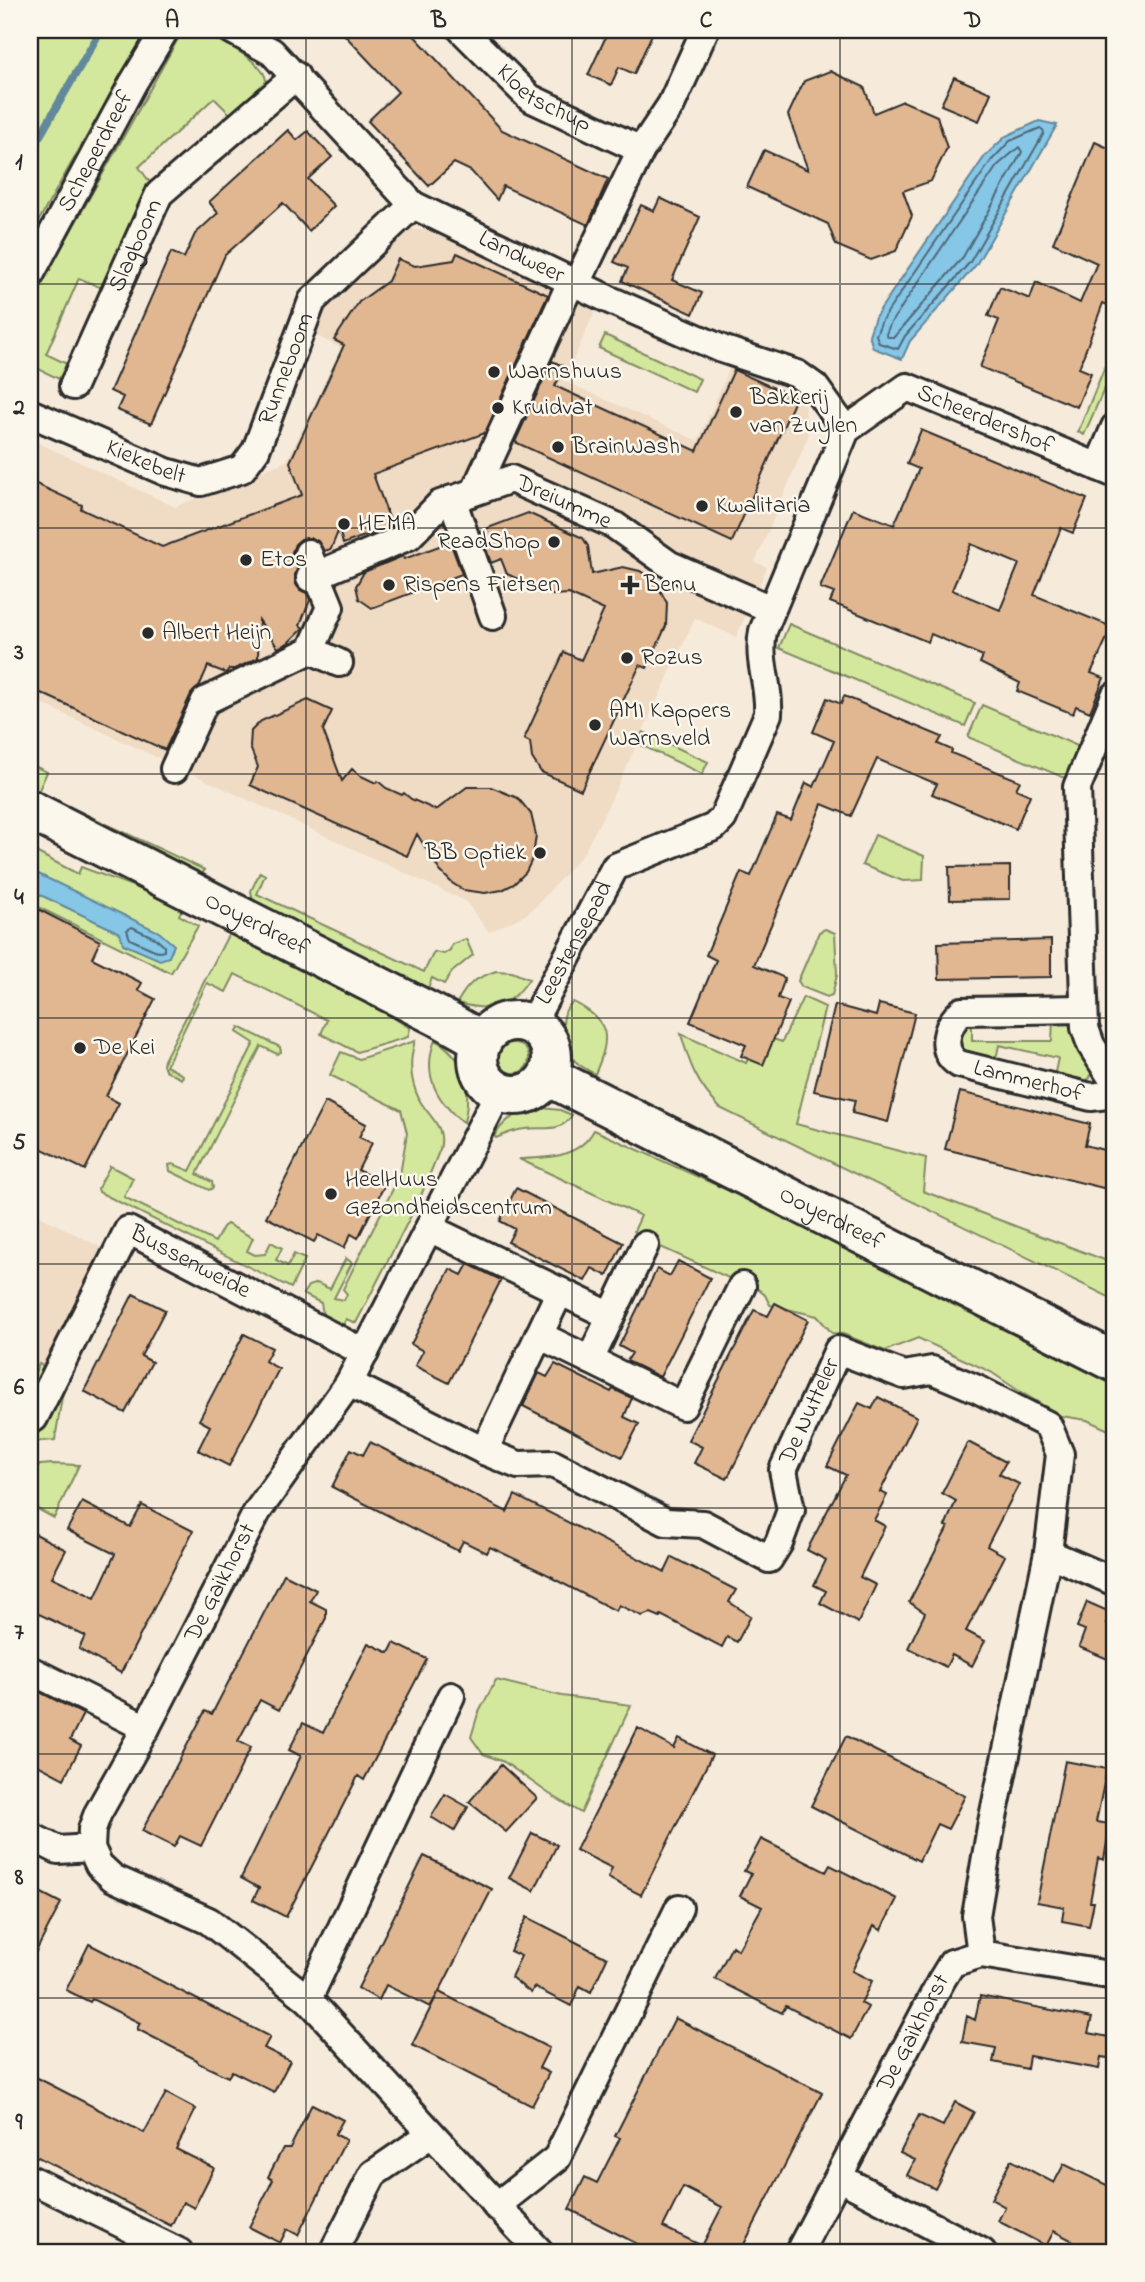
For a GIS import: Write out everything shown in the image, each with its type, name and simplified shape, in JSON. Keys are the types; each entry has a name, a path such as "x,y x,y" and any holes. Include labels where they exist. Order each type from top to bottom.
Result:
{"street":[{"name":"Scheperdreef","path":"30,275 133,83 165,30"},
{"name":"Landweer","path":"232,30 272,52 413,205 722,349 797,374 816,387 846,430"},
{"name":"Kloetschup","path":"462,30 530,98 641,150"},
{"path":"493,616 463,495 567,292 577,283 641,150 671,105 705,30"},
{"name":"Slagboom","path":"73,386 159,194 296,76"},
{"name":"Runneboom","path":"256,450 312,301 413,205"},
{"name":"Scheerdershof","path":"846,430 907,387 1107,470"},
{"name":"Kiekebelt","path":"30,413 166,472 201,482 242,469 256,450"},
{"path":"1107,470 1115,427"},
{"path":"771,609 846,430"},
{"name":"Dreiumme","path":"312,650 330,607 312,569 409,536 440,504 511,479 614,525 670,565 771,609"},
{"name":"Leestensepad","path":"531,1025 615,867 714,827 723,818 768,714 760,645 771,609"},
{"path":"174,769 205,701 312,650 339,663"},
{"name":"Lammerhof","path":"1115,696 1077,787 1085,1028 1091,1045 1115,1083"},
{"name":"Ooyerdreef","path":"30,810 482,1041"},
{"name":"Lammerhof","path":"1084,1009 962,1011 951,1023 945,1047 947,1054 959,1064 1090,1097 1115,1094"},
{"path":"522,1022 531,1025 544,1035 549,1043 552,1059 548,1076 527,1093 518,1096 499,1092 484,1079 480,1070 478,1060 482,1041 495,1027 504,1023 522,1022"},
{"name":"Ooyerdreef","path":"548,1076 1115,1362"},
{"name":"De Gaikhorst","path":"91,1848 92,1829 98,1813 146,1728 257,1512 349,1383 499,1092"},
{"path":"429,1228 611,1316"},
{"name":"Bussenweide","path":"34,1418 128,1230 365,1353"},
{"path":"590,1360 645,1245"},
{"path":"539,1335 683,1406 742,1286"},
{"path":"484,1451 561,1291"},
{"name":"De Nutteler","path":"349,1383 484,1451 518,1465 553,1464 666,1522 703,1524 769,1559 779,1543 790,1510 783,1470 838,1350 904,1375 932,1370 977,1389 1048,1425 1060,1454 1048,1553 991,1827 978,1903 976,1916 981,1954"},
{"path":"1048,1553 1115,1582"},
{"path":"30,1670 146,1728"},
{"path":"308,1999 452,1696"},
{"path":"30,1836 58,1850 91,1848 99,1864 113,1878 209,1922 308,1999 540,2252"},
{"path":"496,2206 557,2158 679,1908"},
{"path":"981,1954 1115,1976"},
{"name":"De Gaikhorst","path":"799,2252 941,1981 952,1963 981,1954"},
{"path":"332,2252 373,2174 431,2134"},
{"path":"840,2178 982,2252"},
{"path":"30,2179 180,2252"}],"shaded area":[{"path":"411,229 429,231 597,306 564,381 698,441 731,365 804,398 808,437 755,562 767,567 736,637 695,618 583,854 536,906 525,915 489,932 465,901 30,698 30,439 175,507 287,461 341,348 313,334 328,304"},
{"path":"30,1211 106,1250 47,1368 30,1383"}],"green space":[{"path":"30,30 147,30 30,236"},
{"path":"183,30 205,35 245,56 264,73 265,88 250,108 236,120 214,98 139,167 151,184 102,288 79,278 46,354 67,364 59,379 39,369 30,388 30,313 48,272"},
{"path":"605,335 700,379 694,392 599,348"},
{"path":"1115,342 1115,361 1108,379 1115,383 1115,393 1104,389 1084,435 1078,432"},
{"path":"789,624 975,703 965,726 779,648"},
{"path":"982,705 1080,747 1067,779 968,737"},
{"path":"643,732 708,762 702,774 637,743"},
{"path":"30,764 47,772 38,792 205,870 196,880 30,796"},
{"path":"875,835 924,856 923,880 903,881 862,865"},
{"path":"30,849 78,874 81,867 184,905 179,915 198,926 171,973 30,903"},
{"path":"260,872 265,875 257,894 424,972 434,952 444,954 450,950 452,944 466,939 473,955 452,972 444,984 432,978 428,988 349,957 255,910 251,891"},
{"path":"825,929 835,933 837,975 832,995 827,997 802,987 798,981 819,932"},
{"path":"231,933 330,980 410,1028 408,1037 357,1052 321,1034 327,1020 235,974 226,992 207,983 166,1066 183,1075 182,1079 166,1071 164,1060"},
{"path":"496,971 512,972 529,979 514,997 498,1006 489,1008 457,1003 472,982"},
{"path":"803,997 825,1007 796,1124 926,1158 923,1191 1115,1264 1115,1300 720,1108 695,1074 681,1034 746,1063 761,1035 782,1042"},
{"path":"573,1002 595,1016 604,1031 604,1050 595,1074 575,1061 565,1040 563,1022 568,1007"},
{"path":"972,1020 972,1041 1052,1041 1053,1020 1066,1021 1076,1033 1091,1073 1090,1078 1080,1084 1054,1077 1058,1058 999,1045 995,1064 962,1054 956,1047 958,1029"},
{"path":"239,1027 280,1047 281,1052 277,1054 261,1046 197,1174 212,1182 213,1188 209,1190 170,1171 169,1165 190,1171 254,1043 237,1032"},
{"path":"435,1040 454,1055 464,1075 467,1098 464,1122 448,1108 433,1085 430,1059"},
{"path":"415,1041 411,1064 412,1079 420,1101 439,1129 440,1149 420,1198 356,1323 346,1319 342,1328 324,1320 321,1303 303,1294 308,1286 317,1283 330,1289 346,1258 352,1263 334,1298 344,1300 347,1294 343,1289 400,1175 407,1133 401,1110 330,1075 341,1052 359,1059"},
{"path":"514,1043 525,1047 529,1058 525,1069 514,1073 503,1069 499,1058 503,1047"},
{"path":"542,1108 560,1110 572,1115 563,1125 557,1127 532,1128 496,1138 494,1136 503,1124 514,1116"},
{"path":"594,1130 807,1226 950,1303 1115,1385 1115,1433 1087,1420 1061,1416 991,1372 918,1338 885,1351 843,1334 832,1333 817,1316 770,1305 765,1295 748,1281 731,1279 643,1239 634,1231 641,1216 519,1159 561,1155 580,1146"},
{"path":"110,1166 133,1178 124,1197 215,1242 227,1224 253,1238 247,1251 255,1255 265,1254 271,1242 282,1248 276,1260 288,1266 294,1254 305,1259 291,1288 99,1192 98,1188"},
{"path":"39,1364 65,1378 55,1440 30,1442 30,1383"},
{"path":"79,1465 54,1518 30,1505 30,1466"},
{"path":"496,1680 562,1696 631,1705 581,1813 504,1762 483,1754 471,1737 478,1714"}],"water":[{"path":"1039,121 1057,125 976,265 910,341 902,359 873,348 869,335 875,317 985,156 1006,136"},
{"path":"30,870 159,932 174,945 169,957 160,960 123,944 120,933 30,890"}],"building":[{"path":"340,30 409,30 502,130 608,179 588,225 503,186 497,200 471,171 454,163 429,186 368,121 398,92"},
{"path":"609,30 654,30 634,74 619,67 611,85 588,75"},
{"path":"830,71 864,87 874,113 903,101 937,116 947,148 931,181 903,191 912,216 896,251 871,260 836,245 828,224 747,187 764,150 808,170 788,115 804,81"},
{"path":"954,77 991,93 979,121 941,105"},
{"path":"288,130 297,140 308,131 332,157 308,179 334,206 309,231 283,203 225,255 151,424 117,410 123,397 110,391 171,252 184,258 195,234 218,213 209,202"},
{"path":"1095,142 1115,151 1115,308 1103,303 1079,368 1091,373 1077,407 980,367 999,320 988,316 1000,287 1030,299 1036,282 1080,303 1097,263 1053,243"},
{"path":"660,198 700,217 672,280 702,293 693,314 622,281 628,268 614,262 641,205 654,211"},
{"path":"457,253 548,295 485,433 373,474 392,526 343,544 339,529 331,549 324,551 318,541 311,538 301,539 295,544 292,552 297,569 295,583 300,590 307,593 310,600 300,625 303,628 288,643 278,648 259,620 258,658 235,669 229,669 226,673 208,666 199,687 191,694 165,750 30,688 30,481 82,505 81,509 162,547 302,495 290,462 344,345 334,340 359,302 388,281 398,259 415,266 454,260"},
{"path":"552,361 565,367 555,386 697,451 734,370 796,398 732,542 515,442"},
{"path":"921,430 1087,499 1073,533 1061,528 1034,595 1112,627 1091,673 1104,678 1090,712 1076,706 1073,714 1017,691 1020,683 980,663 983,656 931,634 928,642 830,602 834,593 820,588 853,509 894,525 919,469 907,464","holes":["971,544 1019,564 1000,610 952,590"]},
{"path":"528,513 583,538 588,546 592,574 623,567 640,571 655,581 667,603 666,626 647,668 640,665 581,790 541,772 532,758 530,742 524,739 564,652 581,660 604,610 569,594 552,595 507,574 501,559 491,563 480,531"},
{"path":"450,542 462,574 372,608 359,599 356,586 364,572 403,556 404,559"},
{"path":"844,696 942,737 938,744 952,750 951,753 1020,781 1016,789 1030,795 1016,829 932,794 937,784 877,759 851,816 822,804 754,965 785,978 778,998 789,1002 763,1065 741,1056 746,1045 690,1022 716,960 706,955 741,872 751,876 777,815 791,820 806,783 814,787 834,741 813,732 827,698 841,704"},
{"path":"308,700 332,711 323,730 342,781 352,769 359,775 376,783 378,781 386,788 402,795 404,793 436,810 467,787 491,787 518,798 531,814 536,835 533,857 526,872 514,884 502,890 485,893 463,890 440,871 417,834 407,856 250,785 258,767 250,747 251,731 261,721"},
{"path":"1010,866 1010,899 950,900 949,867"},
{"name":"De Kei","path":"30,905 100,941 92,958 142,983 138,990 155,999 106,1096 119,1103 85,1170 30,1143"},
{"path":"1051,940 1051,977 939,979 938,943"},
{"path":"879,1004 915,1013 888,1122 852,1113 855,1100 814,1091 835,1005 876,1016"},
{"path":"960,1092 1090,1124 1085,1145 1115,1153 1115,1191 945,1149"},
{"path":"325,1102 366,1124 359,1137 372,1143 358,1170 385,1184 358,1238 351,1234 344,1248 318,1235 314,1242 266,1217"},
{"path":"516,1188 623,1243 607,1276 592,1268 585,1281 508,1242 515,1229 500,1221"},
{"path":"678,1261 710,1278 660,1377 627,1361 632,1353 619,1346 657,1269 670,1276"},
{"path":"468,1264 501,1280 449,1383 415,1366 423,1351 411,1344 450,1269 462,1275"},
{"path":"133,1294 165,1310 141,1356 152,1362 125,1413 84,1391"},
{"path":"775,1303 808,1320 727,1479 694,1463 702,1447 688,1440 754,1310 768,1316"},
{"path":"244,1334 272,1348 265,1361 279,1369 229,1466 198,1450 210,1426 199,1420"},
{"path":"555,1364 611,1392 613,1389 632,1398 624,1417 639,1424 622,1457 523,1406 539,1373 547,1377"},
{"path":"878,1397 917,1417 880,1492 887,1495 874,1520 885,1526 860,1577 876,1585 858,1623 820,1603 826,1591 814,1585 826,1560 807,1550 846,1475 827,1466 859,1403 872,1409"},
{"path":"370,1442 507,1512 515,1495 665,1572 672,1557 736,1590 729,1602 751,1616 737,1642 727,1637 722,1647 661,1615 660,1617 651,1613 642,1616 619,1605 616,1611 490,1547 487,1553 463,1541 458,1551 332,1487 351,1449 363,1455"},
{"path":"968,1442 1006,1462 999,1474 1019,1484 987,1546 1005,1556 966,1631 985,1641 972,1666 952,1655 946,1667 908,1648 925,1613 909,1602 948,1527 945,1526 956,1501 942,1493"},
{"path":"82,1502 130,1527 142,1505 193,1531 121,1673 79,1649 85,1636 35,1612 30,1622 30,1531 66,1550 52,1577 95,1598 115,1554 67,1530"},
{"path":"284,1574 316,1590 310,1601 326,1609 326,1618 279,1710 260,1700 238,1741 251,1747 201,1846 180,1836 174,1847 142,1831 205,1711 212,1714"},
{"path":"1087,1602 1110,1612 1106,1623 1115,1627 1115,1662 1079,1647 1085,1630 1077,1627"},
{"path":"368,1643 389,1653 394,1643 427,1659 364,1780 358,1776 286,1917 253,1900 259,1888 241,1878 301,1756 289,1750 303,1723 323,1733"},
{"path":"30,1687 83,1714 70,1740 81,1746 64,1779 30,1761"},
{"path":"638,1728 674,1748 679,1738 712,1755 641,1895 608,1878 612,1868 576,1850"},
{"path":"846,1736 965,1796 948,1829 937,1824 919,1861 811,1806"},
{"path":"1065,1761 1107,1769 1096,1822 1110,1824 1104,1860 1098,1858 1090,1902 1094,1902 1089,1926 1062,1921 1064,1907 1037,1902"},
{"path":"501,1765 537,1798 506,1832 469,1802"},
{"path":"445,1794 468,1807 454,1831 431,1817"},
{"path":"532,1833 557,1845 534,1891 509,1878"},
{"path":"761,1839 826,1872 830,1865 897,1899 881,1930 874,1926 852,1971 872,1981 861,2003 868,2007 851,2039 786,2006 782,2013 715,1979 732,1946 738,1950 762,1907 740,1896 751,1874 744,1871"},
{"path":"424,1856 492,1889 439,1992 549,2048 539,2068 549,2073 532,2106 412,2045 438,1993 430,2007 386,1985 379,2000 358,1988"},
{"path":"30,1887 61,1903 30,1963"},
{"path":"527,1917 607,1958 591,1992 580,1986 571,2006 534,1987 531,1993 511,1977 521,1956 510,1951"},
{"path":"89,1944 270,2037 264,2048 290,2061 274,2092 232,2071 228,2077 198,2063 197,2060 137,2029 140,2023 92,1999 90,2002 66,1990"},
{"path":"980,1996 1092,2018 1088,2033 1115,2038 1115,2059 1101,2057 1099,2069 1029,2056 1027,2069 993,2062 996,2048 962,2042 967,2016 975,2020"},
{"path":"675,2018 822,2093 740,2252 653,2252 569,2209 585,2177 597,2183 620,2138 615,2136","holes":["683,2187 722,2207 702,2246 663,2227"]},
{"path":"30,2074 144,2133 166,2093 196,2109 176,2149 214,2168 194,2208 183,2202 171,2226 30,2153"},
{"path":"955,2102 974,2112 935,2189 907,2175 915,2160 900,2153 919,2115 943,2126"},
{"path":"312,2104 343,2120 335,2134 346,2140 298,2235 287,2229 280,2243 249,2227 273,2180 268,2177 283,2148 290,2148"},
{"path":"1011,2160 1054,2183 1064,2164 1115,2189 1115,2252 1094,2252 1054,2231 1046,2246 998,2221 1005,2207 991,2199"}],"waterway":[{"path":"30,153 101,30"}],"place":[{"name":"Warnshuus","path":"494,372"},
{"name":"Kruidvat","path":"498,408"},
{"name":"Bakkerij van Zuylen","path":"736,412"},
{"name":"BrainWash","path":"558,447"},
{"name":"Kwalitaria","path":"702,506"},
{"name":"HEMA","path":"344,524"},
{"name":"ReadShop","path":"554,542"},
{"name":"Etos","path":"246,560"},
{"name":"Rispens Fietsen","path":"389,585"},
{"name":"Benu","path":"630,585"},
{"name":"Albert Heijn","path":"148,633"},
{"name":"Rozus","path":"627,658"},
{"name":"AMI Kappers Warnsveld","path":"595,725"},
{"name":"BB Optiek","path":"540,853"},
{"name":"De Kei","path":"80,1048"},
{"name":"HeelHuus Gezondheidscentrum","path":"331,1194"}]}
